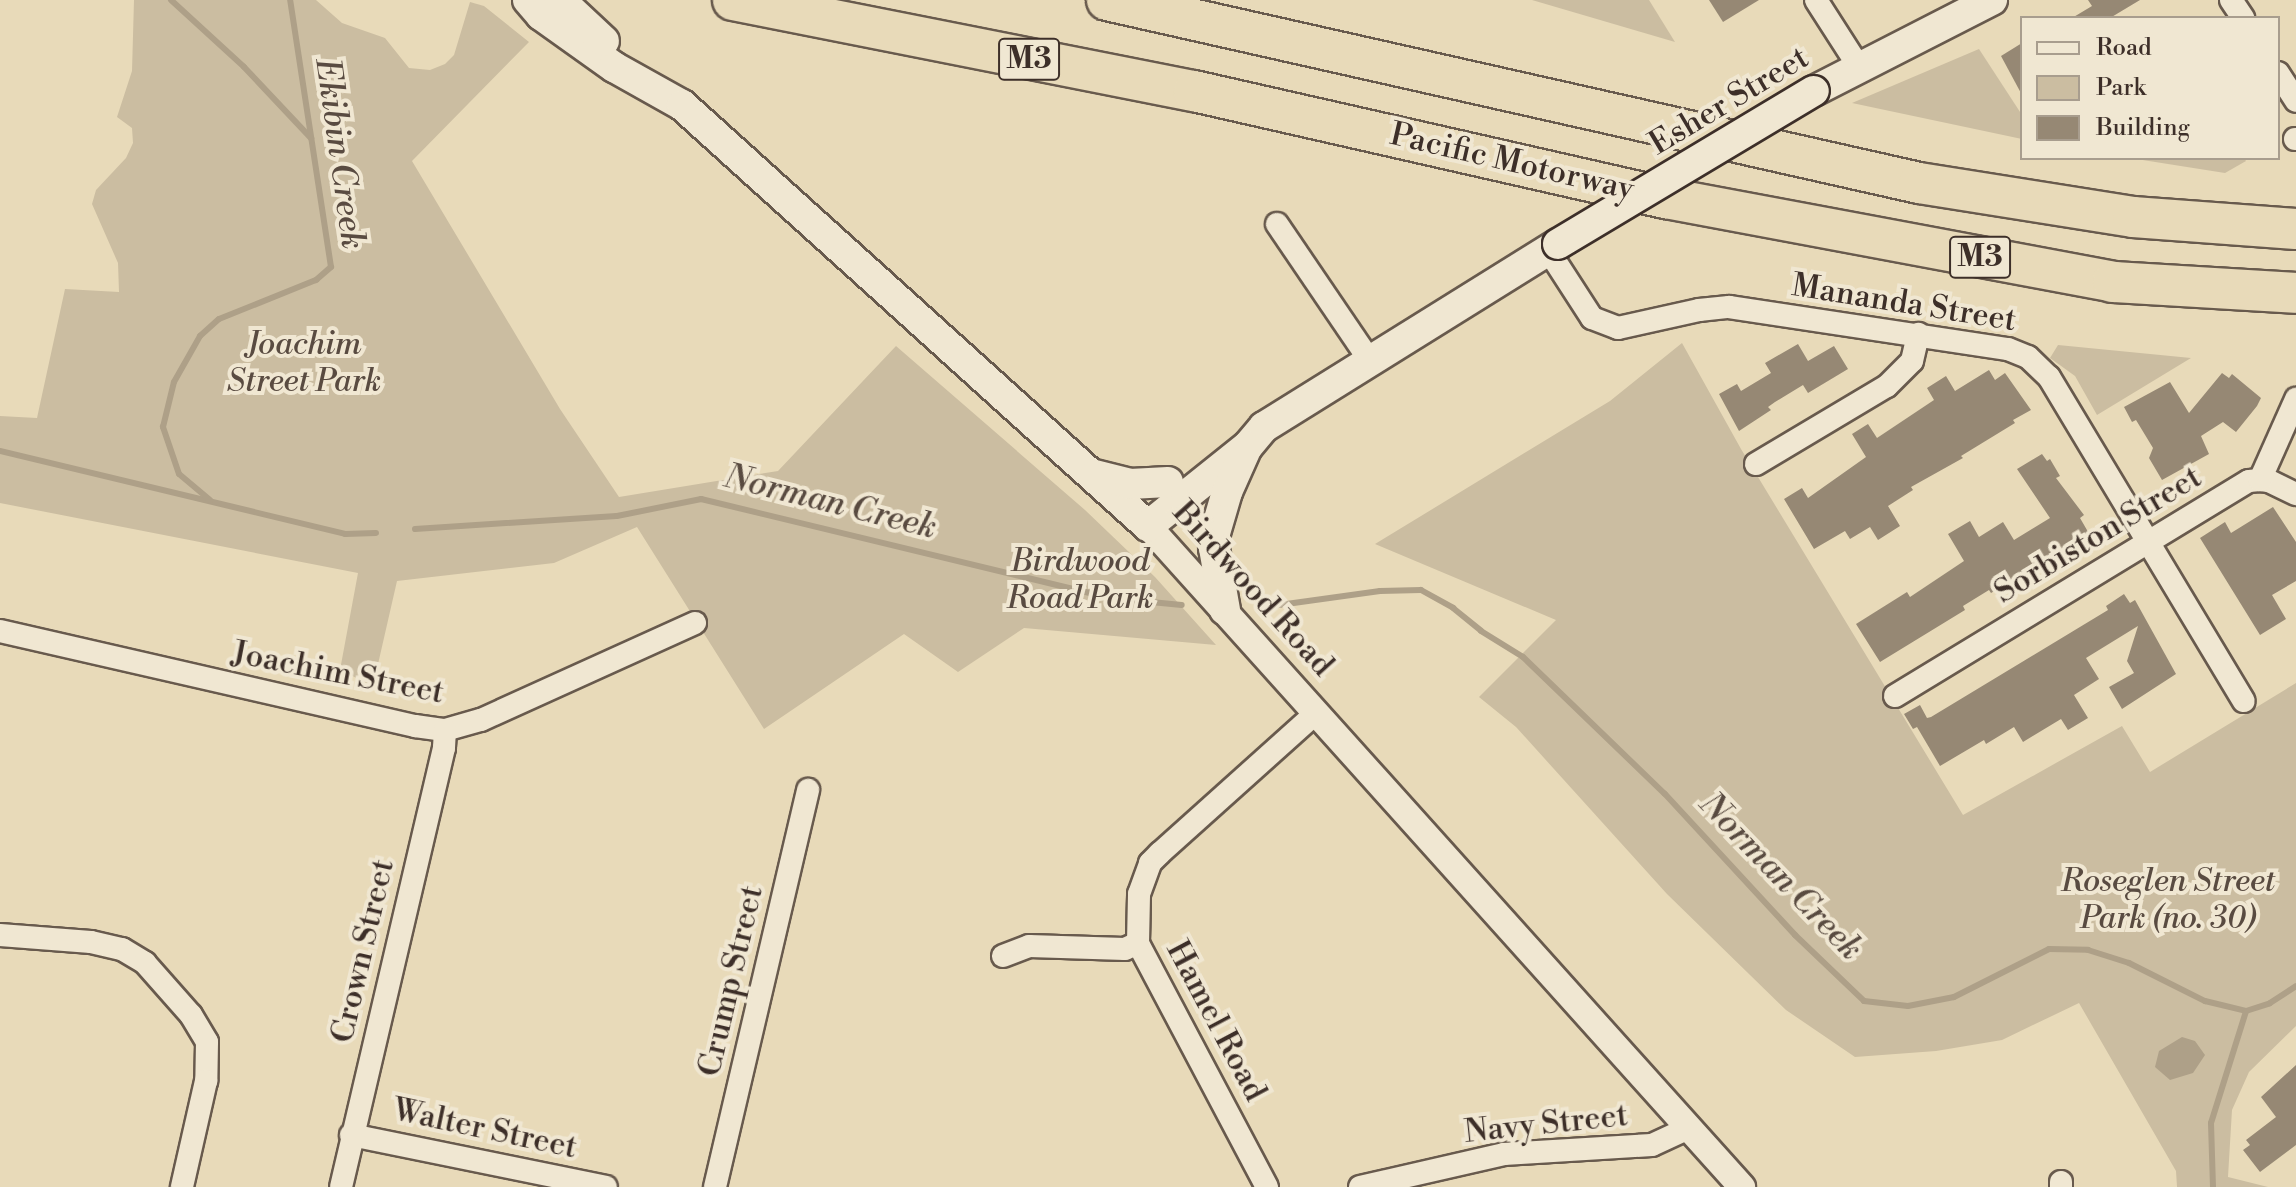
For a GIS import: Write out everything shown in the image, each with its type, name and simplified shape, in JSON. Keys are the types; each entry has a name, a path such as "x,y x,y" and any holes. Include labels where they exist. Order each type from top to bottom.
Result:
{"highway":[{"name":"Pacific Motorway","path":"733,0 1194,91 1666,198 2113,282 2296,293"},
{"name":"M3","path":"1107,0 1919,183 2133,217 2296,229"},
{"path":"1207,0 1244,31"}],"main road":[{"name":"Birdwood Road","path":"528,0 541,15 614,67 682,105 1141,519"},
{"name":"Birdwood Road","path":"560,0 659,90"},
{"name":"Esher Street","path":"1141,519 1256,436 1553,247 1814,91 1992,0"},
{"name":"Esher Street","path":"1141,519 1168,482 1238,434 1256,436"},
{"path":"1225,610 1206,576 1217,521 1256,436"},
{"path":"1089,471 1130,484 1168,482"}],"street":[{"path":"1816,0 1859,67"},
{"path":"2280,76 2296,101"},
{"path":"1277,224 1370,361"},
{"name":"Mananda Street","path":"1553,247 1592,318 1605,325 1634,327 1699,310 1729,307 2008,349 2028,357 2049,377 2244,701"},
{"path":"1756,464 1887,386 1912,361 1918,334"},
{"path":"2296,399 2260,480 2296,494"},
{"name":"Sorbiston Street","path":"1895,696 2249,481 2260,480"},
{"name":"Birdwood Road","path":"1141,519 1206,576"},
{"name":"Birdwood Road","path":"1225,610 1742,1187"},
{"name":"Joachim Street","path":"0,631 400,723 445,730 481,720 695,623"},
{"name":"Hamel Road","path":"1267,1187 1138,943 1139,894 1150,863 1316,713"},
{"name":"Crown Street","path":"341,1187 440,764 445,730"},
{"name":"Crump Street","path":"715,1187 808,790"},
{"path":"0,935 91,942 122,949 145,963 191,1015 207,1042 206,1081 182,1187"},
{"path":"1003,956 1029,946 1125,949 1138,943"},
{"name":"Navy Street","path":"1360,1187 1504,1154 1652,1145 1689,1128"},
{"name":"Walter Street","path":"351,1135 606,1187"}],"green space":[{"name":"Joachim Street Park","path":"134,0 316,0 342,23 385,38 409,68 430,70 445,64 454,55 470,2 484,6 529,42 412,161 560,409 619,497 778,471 896,346 1085,510 1155,577 1216,645 1024,628 958,672 904,634 764,729 637,527 554,563 397,581 373,686 340,670 358,573 0,503 0,416 37,418 65,289 119,292 118,263 92,204 96,190 126,158 133,143 132,128 117,117 132,71"},
{"path":"1532,0 1649,0 1675,42"},
{"path":"1979,49 2020,112 2020,139 1852,103"},
{"path":"2143,160 2246,161 2225,173"},
{"name":"Roseglen Street Park (no. 30)","path":"1682,343 1741,449 1963,815 2122,726 2150,772 2296,683 2296,1026 2249,1072 2232,1110 2228,1177 2268,1187 2177,1187 2176,1171 2079,1003 2002,1040 1936,1051 1855,1057 1786,1010 1667,894 1516,727 1479,697 1556,620 1375,544 1610,401"},
{"path":"2058,345 2191,358 2097,415 2075,376 2050,358"}],"shaded area":[{"path":"2182,1037 2195,1041 2205,1055 2193,1073 2170,1080 2155,1067 2159,1051"}],"building":[{"path":"1709,0 1759,0 1723,22"},
{"path":"2088,0 2140,0 2113,16 2075,16 2092,6"},
{"path":"2020,44 2020,91 2001,56"},
{"path":"1798,344 1808,361 1834,346 1848,369 1808,393 1803,385 1768,407 1771,410 1739,431 1719,394 1737,384 1741,391 1771,373 1765,363"},
{"path":"1989,370 1995,380 2005,373 2031,410 1961,456 1963,458 1911,487 1913,490 1888,506 1900,526 1878,540 1870,527 1850,539 1845,531 1814,549 1784,499 1802,488 1808,498 1866,457 1852,434 1868,424 1877,438 1934,400 1927,388 1946,376 1955,391"},
{"path":"2222,373 2229,378 2232,374 2261,398 2257,406 2236,432 2223,422 2201,436 2209,454 2162,480 2149,458 2153,448 2124,407 2170,382 2189,413"},
{"path":"2042,454 2047,461 2050,459 2060,476 2056,478 2084,515 2080,518 2091,537 2013,584 2011,581 1991,593 1989,590 1963,606 1965,610 1880,662 1856,624 1907,592 1910,597 1964,561 1948,534 1970,521 1979,537 2003,522 2014,540 2050,518 2017,469"},
{"path":"2273,507 2296,542 2296,581 2272,595 2286,619 2260,635 2200,538 2225,522 2231,533"},
{"path":"2124,594 2130,603 2135,600 2176,674 2122,709 2109,687 2134,673 2127,661 2138,626 2086,658 2099,679 2074,695 2088,718 2068,730 2061,719 2023,742 2014,727 1986,744 1984,740 1940,766 1917,727 1913,729 1904,714 1920,705 1927,718 1931,717 2108,610 2106,606"},
{"path":"2296,1065 2296,1145 2260,1172 2243,1150 2250,1145 2246,1140 2276,1117 2261,1097"}],"waterway":[{"path":"171,0 244,67 311,138"},
{"name":"Ekibin Creek","path":"210,500 179,474 163,427 174,382 200,336 219,319 316,280 331,267 290,0"},
{"path":"0,451 345,534 376,533"},
{"name":"Norman Creek","path":"415,529 617,516 701,499 1110,598 1182,605"},
{"name":"Norman Creek","path":"1272,606 1380,591 1421,590 1453,608 1481,631 1523,657 1665,794 1795,935 1864,1001 1908,1006 1954,997 2049,949 2088,950 2129,963 2205,1001 2246,1011 2270,1003 2296,986"},
{"path":"2213,1187 2211,1123 2246,1011"}],"park label":[{"name":"Birdwood Road Park","path":"1080,580"}]}
